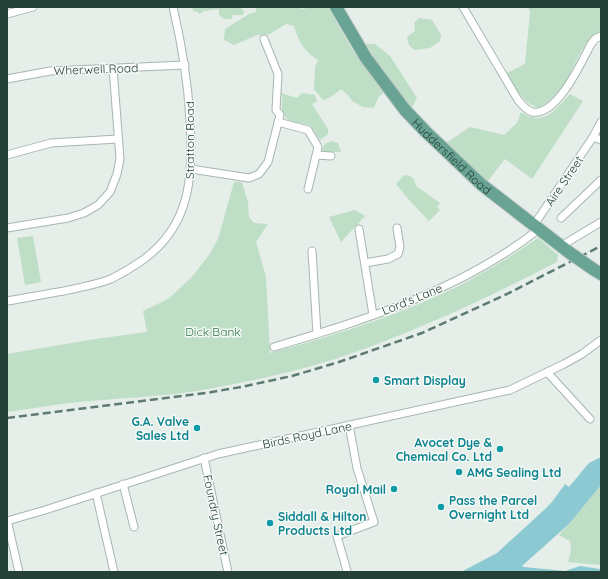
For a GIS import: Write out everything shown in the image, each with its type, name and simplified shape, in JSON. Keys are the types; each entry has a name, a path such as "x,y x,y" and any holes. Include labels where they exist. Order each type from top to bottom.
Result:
{"main road":[{"name":"Huddersfield Road","path":"336,7 366,58 410,115 482,185 597,272"}],"street":[{"path":"7,14 34,7"},
{"name":"Stratton Road","path":"7,301 102,282 121,274 151,254 169,235 181,214 188,191 191,169 188,95 185,65 173,7"},
{"path":"463,7 518,100 531,112 538,112 545,109 557,100 567,89 591,44 601,36"},
{"path":"191,169 249,178 256,176 263,170 268,162 280,115 276,110 278,74 264,38"},
{"name":"Wherwell Road","path":"7,78 50,70 185,65"},
{"path":"7,228 80,215 95,208 106,198 114,183 120,162 113,68"},
{"path":"278,122 308,130 318,147 308,189"},
{"name":"Aire Street","path":"537,227 601,122"},
{"path":"593,137 601,140"},
{"path":"7,155 51,143 118,139"},
{"path":"317,155 332,156"},
{"path":"561,218 601,180"},
{"path":"566,250 601,222"},
{"name":"Lord's Lane","path":"274,347 410,302 460,279 504,254 537,227"},
{"path":"365,263 388,259 398,254 400,247 397,228"},
{"path":"359,229 373,315"},
{"path":"312,251 317,334"},
{"name":"Birds Royd Lane","path":"7,520 204,458 510,390 577,357 601,340"},
{"path":"546,372 590,419"},
{"path":"347,571 337,536 374,522 357,468 349,425"},
{"name":"Foundry Street","path":"204,458 228,572"},
{"path":"123,484 134,527"},
{"path":"96,493 112,572"},
{"path":"7,520 19,572"}],"green space":[{"path":"192,7 240,7 244,11 243,15 233,15 231,19 224,19 219,15 219,9 204,11 199,14 197,11 194,12"},
{"path":"256,7 299,7 302,9 328,7 352,49 383,93 378,98 374,108 363,107 352,101 341,89 331,97 323,100 314,89 315,67 318,60 302,45 294,26 286,24 270,34 257,35 234,45 224,40 225,29 249,14 256,12"},
{"path":"528,7 601,7 601,31 589,40 584,47 562,88 553,98 539,108 533,106 524,98 516,89 507,73 525,64 530,12"},
{"path":"419,18 432,20 441,35 440,41 430,48 414,50 409,45 407,37 415,31 414,23"},
{"path":"366,44 375,44 390,56 417,98 412,107 409,107 378,64"},
{"path":"281,93 297,98 302,93 315,95 317,101 312,104 328,129 328,134 320,140 310,125 287,119 283,112"},
{"path":"570,94 583,101 532,179 505,159 487,182 443,145 470,127 504,135 517,123 521,112 536,118 548,115 554,111"},
{"path":"331,141 338,143 341,152 325,152 322,150 325,144"},
{"path":"404,175 410,176 414,179 416,186 440,203 437,207 440,210 429,221 396,184"},
{"name":"Dick Bank","path":"234,182 242,182 248,202 249,217 254,223 268,224 256,242 266,277 270,353 372,322 447,292 479,275 538,238 558,255 557,262 479,301 425,325 344,356 290,372 197,391 168,395 70,403 7,412 7,354 147,332 143,311 168,299 191,278 209,255 218,239"},
{"path":"355,210 365,216 341,242 329,217"},
{"path":"33,236 41,282 25,285 17,238"},
{"path":"601,485 601,565 568,562 571,551 570,541 559,535"}],"water":[{"path":"601,457 601,485 569,524 522,566 565,571 580,566 600,569 601,572 461,572 497,553 552,502 565,484 569,487 589,463"}],"railway":[{"path":"7,418 206,393 292,376 339,362 422,333 507,294 601,246"}],"place":[{"name":"Smart Display","path":"376,380"},
{"name":"G.A. Valve Sales Ltd","path":"197,428"},
{"name":"Avocet Dye & Chemical Co. Ltd","path":"500,449"},
{"name":"AMG Sealing Ltd","path":"459,472"},
{"name":"Royal Mail","path":"394,489"},
{"name":"Pass the Parcel Overnight Ltd","path":"441,507"},
{"name":"Siddall & Hilton Products Ltd","path":"270,523"}]}
